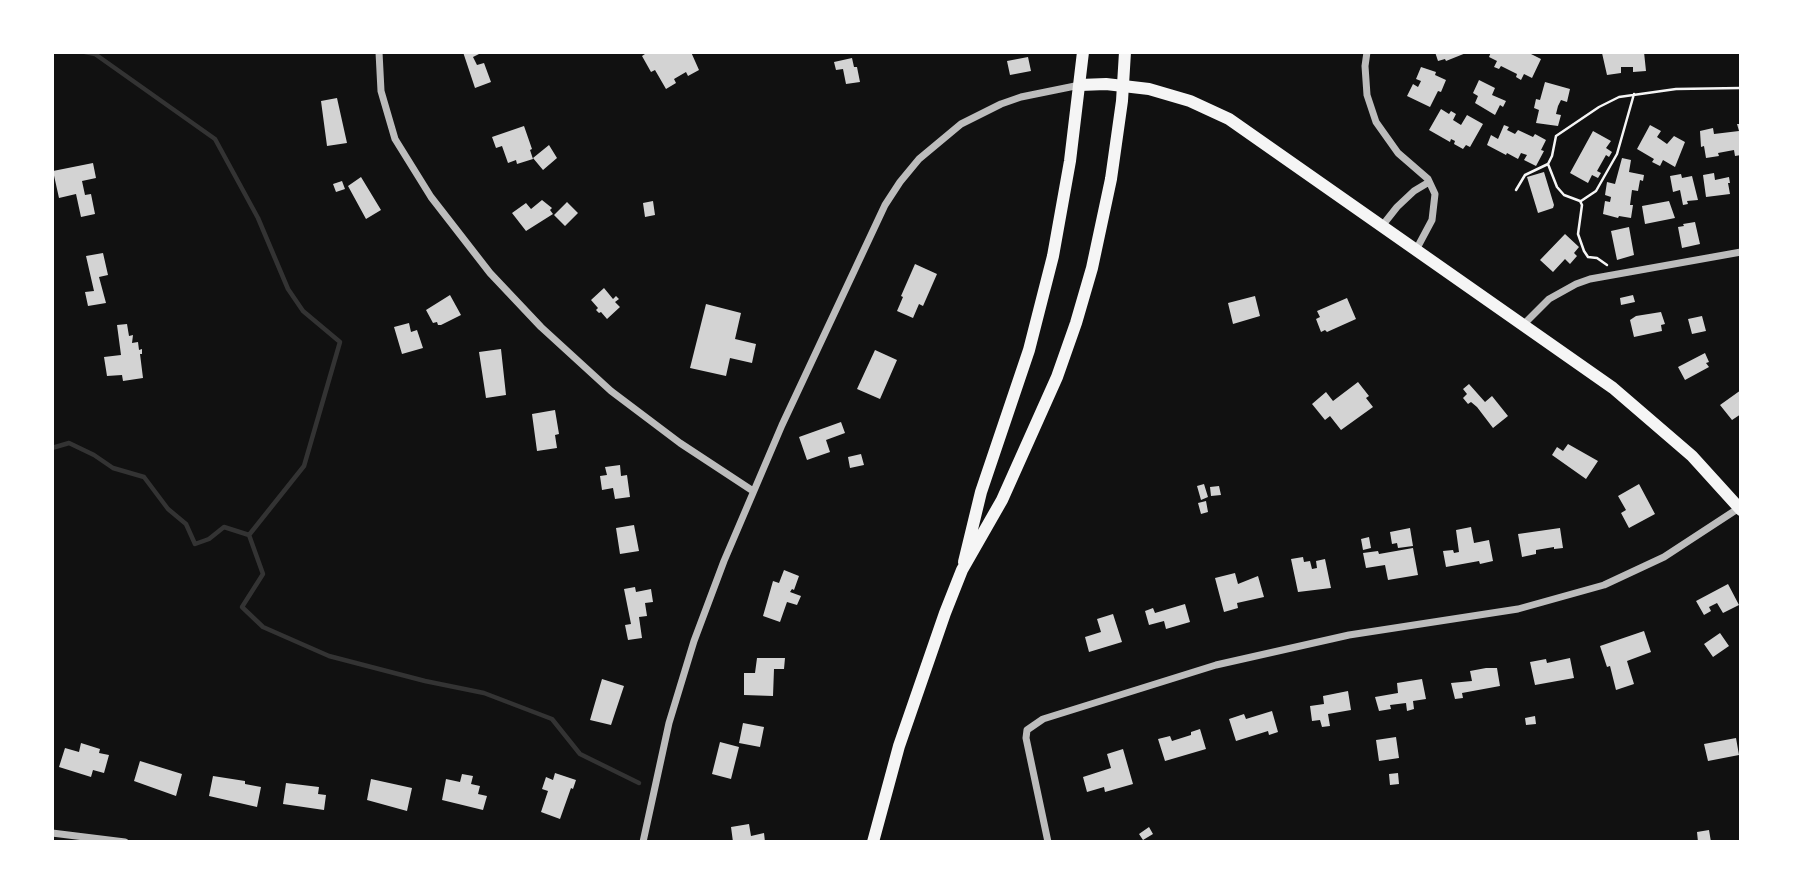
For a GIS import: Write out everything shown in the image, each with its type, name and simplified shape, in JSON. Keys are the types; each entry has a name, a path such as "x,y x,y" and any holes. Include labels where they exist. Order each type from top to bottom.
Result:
{"main road":[{"path":"873,842 914,701 962,570 977,505 1017,389 1048,278 1064,197 1083,52"},
{"path":"962,570 1002,500 1057,377 1070,341 1111,179 1125,52"},
{"path":"1080,85 1123,86 1170,94 1229,119 1613,388 1692,456 1740,509"}],"street":[{"path":"379,52 381,91 395,139 430,197 490,273 541,327 611,391 680,443 753,491"},
{"path":"1367,52 1366,88 1376,122 1398,153 1429,181 1435,194 1429,227 1416,250"},
{"path":"643,842 669,723 694,641 753,491 885,205 900,182 937,142 982,113 1021,97 1080,85"},
{"path":"1382,226 1397,207 1429,181"},
{"path":"1523,325 1536,309 1562,290 1590,279 1741,252"},
{"path":"1048,842 1028,751 1027,730 1042,719 1216,665 1349,635 1518,609 1604,585 1664,557 1740,509"},
{"path":"52,833 125,842"}],"path":[{"path":"1516,190 1525,175 1548,163 1556,136 1619,97 1676,89 1741,88"},
{"path":"1580,201 1596,191 1617,154 1634,94"},
{"path":"1548,163 1557,187 1564,195 1580,201"},
{"path":"1580,201 1582,214 1578,234 1584,251 1588,257 1597,258 1608,265 1612,275"}],"building":[{"path":"463,52 483,52 473,57 477,65 484,63 491,82 475,88"},
{"path":"648,52 691,52 699,70 688,76 686,72 674,79 676,83 666,89 655,70 651,72 642,56"},
{"path":"1435,52 1466,53 1446,61 1438,61"},
{"path":"1491,52 1527,52 1541,59 1532,78 1524,74 1521,80 1516,77 1517,74 1501,66 1499,69 1494,67 1497,61 1489,57"},
{"path":"1644,52 1646,71 1633,72 1633,67 1621,67 1621,73 1607,75 1602,53"},
{"path":"1028,57 1031,71 1010,75 1007,61"},
{"path":"852,58 860,82 846,84 843,69 836,70 834,62"},
{"path":"1421,67 1436,72 1435,75 1446,80 1430,107 1407,96 1413,84 1418,87 1421,81 1416,79"},
{"path":"1479,80 1495,88 1492,95 1506,101 1503,107 1500,105 1495,115 1475,103 1478,96 1473,93"},
{"path":"1545,82 1570,89 1567,102 1561,100 1558,106 1556,114 1561,115 1558,126 1536,123 1539,110 1534,108 1536,99 1540,100"},
{"path":"337,98 347,143 327,146 321,101"},
{"path":"1441,109 1449,114 1451,111 1456,114 1453,120 1461,125 1467,115 1483,124 1470,147 1466,145 1463,149 1454,144 1455,141 1451,139 1450,142 1429,130"},
{"path":"1737,124 1741,124 1741,155 1735,156 1734,150 1706,158 1704,146 1701,147 1700,131 1713,128 1714,134 1739,131"},
{"path":"1504,125 1515,134 1518,130 1546,140 1536,166 1524,160 1527,155 1521,153 1518,159 1487,145 1491,135 1498,139"},
{"path":"1650,125 1661,131 1657,137 1667,144 1674,136 1685,142 1675,167 1663,160 1660,166 1637,149"},
{"path":"524,126 533,159 517,164 516,160 508,163 502,146 496,148 492,137"},
{"path":"1593,131 1611,141 1606,148 1612,152 1609,157 1606,155 1597,171 1601,173 1598,178 1592,175 1588,183 1570,173"},
{"path":"549,145 557,158 543,170 533,158"},
{"path":"1622,158 1631,160 1629,172 1644,175 1638,191 1632,190 1631,218 1603,214 1605,201 1610,202 1611,197 1605,195 1607,182 1615,184"},
{"path":"93,163 96,178 82,181 85,195 91,194 95,214 81,217 76,194 59,198 53,171"},
{"path":"1544,172 1554,205 1553,208 1538,213 1527,177"},
{"path":"1714,173 1715,180 1729,177 1730,194 1706,197 1703,175"},
{"path":"1681,174 1682,178 1692,176 1698,200 1687,201 1688,204 1683,205 1680,190 1673,192 1670,176"},
{"path":"361,177 381,210 366,219 348,186"},
{"path":"342,181 345,189 336,192 333,184"},
{"path":"542,200 552,208 550,210 553,214 526,231 512,213 526,203 531,209"},
{"path":"653,201 655,215 645,217 643,203"},
{"path":"1669,201 1675,218 1645,224 1642,206"},
{"path":"567,202 578,213 565,226 554,215"},
{"path":"1695,222 1700,244 1682,248 1678,227"},
{"path":"1629,227 1634,255 1617,260 1611,231"},
{"path":"1565,234 1579,247 1574,253 1577,256 1570,264 1565,259 1553,272 1540,260"},
{"path":"103,253 108,275 99,277 106,303 88,306 85,292 94,291 86,256"},
{"path":"915,264 937,274 923,306 919,304 913,318 897,311"},
{"path":"604,288 613,299 616,296 619,299 615,302 620,307 607,319 596,310 598,308 591,300"},
{"path":"450,295 461,315 441,325 433,323 426,310"},
{"path":"1633,295 1635,302 1621,305 1620,298"},
{"path":"1255,296 1260,316 1233,324 1228,303"},
{"path":"1347,298 1356,319 1321,332 1316,319 1320,317 1317,311"},
{"path":"706,304 741,313 735,339 756,344 752,363 730,358 726,376 690,368"},
{"path":"1661,312 1665,324 1661,325 1662,331 1634,337 1630,320 1636,316"},
{"path":"1702,316 1706,331 1692,334 1688,319"},
{"path":"409,323 411,332 417,330 423,348 402,354 394,327"},
{"path":"127,324 129,336 133,335 132,343 138,342 139,350 142,349 140,354 143,378 123,381 122,375 107,376 104,357 121,355 117,325"},
{"path":"501,349 506,395 486,398 479,352"},
{"path":"875,350 897,360 880,399 857,389"},
{"path":"1705,353 1709,367 1685,380 1678,367"},
{"path":"1358,382 1369,396 1366,398 1373,407 1341,430 1330,416 1325,420 1312,404 1326,392 1333,401"},
{"path":"1469,384 1485,402 1492,396 1508,416 1493,428 1477,407 1471,402 1468,404 1463,398 1467,394 1463,389"},
{"path":"1741,390 1741,414 1732,420 1720,405"},
{"path":"555,410 559,434 555,435 557,448 537,451 532,414"},
{"path":"841,422 845,433 826,440 830,452 807,460 799,437"},
{"path":"1568,444 1598,461 1586,479 1552,455 1557,447 1563,451"},
{"path":"861,454 864,465 850,468 848,457"},
{"path":"620,465 621,476 627,475 630,497 615,499 613,488 602,490 600,476 607,475 605,467"},
{"path":"1204,484 1208,497 1201,500 1197,486"},
{"path":"1639,484 1655,514 1629,528 1621,513 1626,510 1618,496"},
{"path":"1219,486 1221,495 1211,496 1210,487"},
{"path":"1206,501 1208,512 1201,514 1198,503"},
{"path":"634,525 639,551 620,554 616,528"},
{"path":"1471,527 1474,543 1489,540 1493,561 1446,567 1443,551 1459,552 1456,530"},
{"path":"1410,528 1413,546 1398,548 1397,543 1392,544 1390,532"},
{"path":"1560,528 1563,548 1536,550 1536,554 1522,557 1518,534"},
{"path":"1369,537 1371,548 1363,550 1361,539"},
{"path":"1413,548 1418,575 1388,580 1385,565 1366,568 1363,553 1378,551 1379,554"},
{"path":"1303,557 1304,562 1310,561 1312,569 1317,568 1316,561 1325,559 1331,588 1298,592 1291,559"},
{"path":"784,570 799,576 794,590 790,592 801,596 797,605 787,602 780,622 763,616 773,581 779,583"},
{"path":"1235,573 1238,584 1258,576 1264,597 1237,603 1238,608 1224,612 1215,578"},
{"path":"1728,584 1739,605 1723,613 1717,603 1709,607 1711,611 1704,615 1696,601"},
{"path":"635,587 636,592 651,589 653,602 645,603 647,616 639,617 642,638 628,640 625,625 631,624 624,589"},
{"path":"1185,604 1190,622 1166,629 1164,621 1149,625 1145,611 1153,608 1155,613"},
{"path":"1113,614 1122,642 1089,652 1085,637 1101,632 1097,619"},
{"path":"1644,631 1651,652 1627,661 1634,684 1616,690 1610,666 1607,667 1600,646"},
{"path":"1720,633 1729,646 1713,657 1704,644"},
{"path":"757,658 785,658 784,669 774,669 773,696 744,695 744,673 755,673"},
{"path":"1570,658 1574,678 1535,685 1530,662 1546,659 1547,663"},
{"path":"1497,668 1500,686 1462,693 1463,698 1455,699 1451,683 1472,681 1470,671"},
{"path":"602,679 624,686 611,725 590,720"},
{"path":"1422,679 1426,699 1413,701 1414,709 1407,711 1406,703 1390,705 1391,709 1379,711 1375,697 1398,693 1397,683"},
{"path":"1348,691 1351,710 1328,714 1330,726 1322,727 1320,720 1312,721 1310,706 1324,704 1323,696"},
{"path":"1272,711 1278,732 1269,735 1268,731 1236,741 1229,719 1244,714 1246,719"},
{"path":"1535,716 1536,724 1526,725 1525,718"},
{"path":"743,723 764,727 760,747 739,743"},
{"path":"1200,729 1206,749 1165,761 1158,739 1170,736 1172,741"},
{"path":"1396,737 1399,758 1379,761 1376,740"},
{"path":"1736,738 1739,755 1708,761 1704,744"},
{"path":"720,742 739,747 731,779 712,774"},
{"path":"81,743 100,749 99,753 109,755 104,773 93,770 91,777 59,767 65,748 79,752"},
{"path":"1123,749 1133,784 1105,792 1104,787 1087,792 1083,777 1111,768 1107,754"},
{"path":"140,761 182,774 176,796 134,781"},
{"path":"555,773 576,780 560,819 541,812 548,791 542,789 546,777 553,780"},
{"path":"1398,773 1399,784 1390,785 1389,774"},
{"path":"462,774 473,776 471,784 480,786 478,794 487,796 483,810 442,800 446,779 460,782"},
{"path":"213,776 245,781 245,784 261,787 257,807 209,796"},
{"path":"371,779 412,788 407,811 367,800"},
{"path":"286,783 319,787 318,794 326,795 324,810 283,804"},
{"path":"749,824 751,836 764,833 765,842 733,842 731,827"},
{"path":"1149,827 1153,834 1143,840 1139,834"},
{"path":"1709,830 1711,842 1698,842 1697,832"}],"waterway":[{"path":"85,52 95,54 215,139 258,218 288,289 303,311 340,342 304,466 249,535 263,574 242,607 263,627 329,656 484,693 552,719 580,754 639,783"},
{"path":"52,448 69,443 113,468 144,477 168,509 186,524 195,544 209,539 224,527 249,535"}]}
